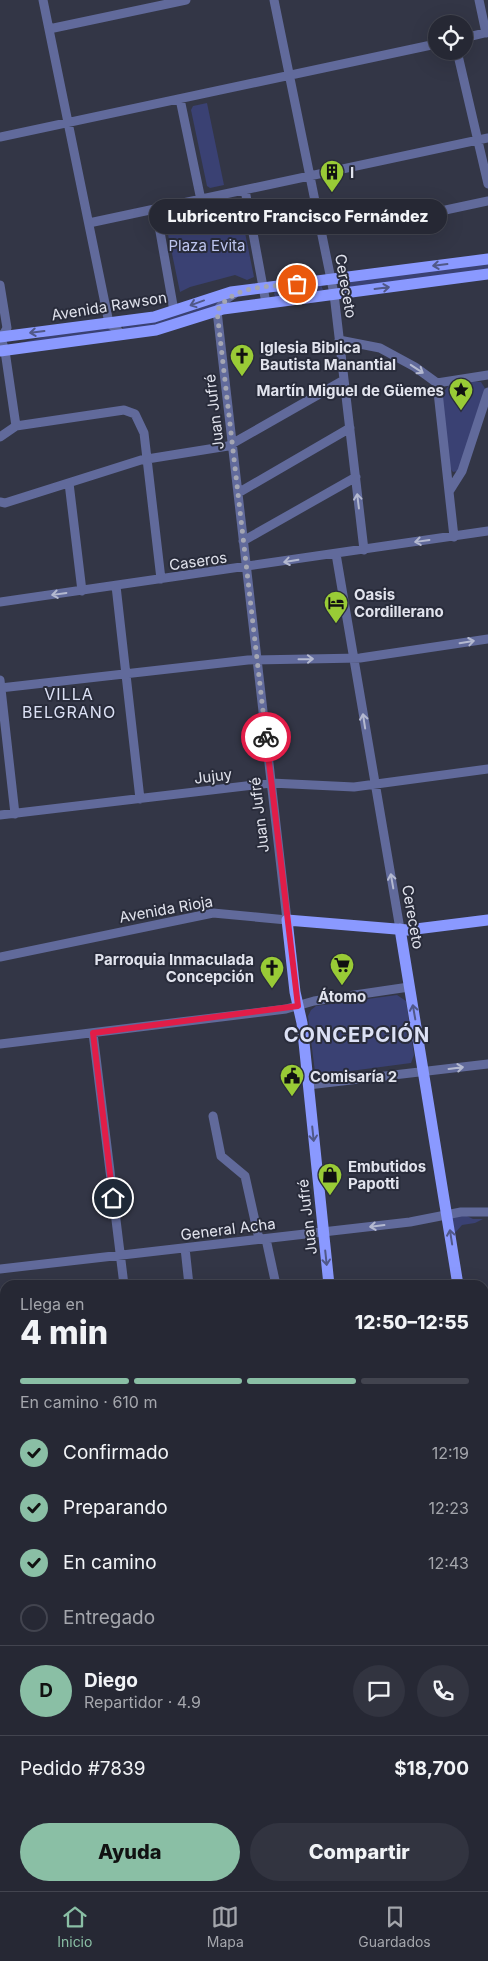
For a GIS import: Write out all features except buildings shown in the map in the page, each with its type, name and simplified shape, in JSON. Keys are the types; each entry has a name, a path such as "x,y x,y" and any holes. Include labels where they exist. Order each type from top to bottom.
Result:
{"main road":[{"name":"Avenida Rawson","path":"0,336 154,317 212,298 264,288 488,259"},
{"name":"Avenida Rawson","path":"2,351 168,328 217,311 266,303 488,274"},
{"name":"Avenida Rioja","path":"287,920 400,929 488,920"},
{"name":"Juan Jufré","path":"287,920 308,1085 328,1280"},
{"name":"Cereceto","path":"400,929 457,1280"}],"street":[{"path":"43,0 110,323 123,335"},
{"path":"49,29 186,0"},
{"name":"Cereceto","path":"274,0 334,294 364,550"},
{"path":"473,36 487,32 479,0"},
{"path":"0,137 428,46"},
{"path":"459,60 488,184"},
{"path":"180,99 201,200"},
{"path":"89,223 488,138"},
{"path":"246,190 266,303"},
{"path":"380,224 488,200"},
{"path":"156,209 174,311"},
{"path":"318,219 345,213"},
{"path":"0,285 6,328 0,336 16,426"},
{"path":"217,311 227,298 239,292"},
{"name":"Juan Jufré","path":"217,311 287,920"},
{"path":"339,340 380,348 415,367 437,383 488,375"},
{"path":"0,502 5,503 148,460 232,444 344,380"},
{"path":"437,383 454,537"},
{"path":"450,490 462,471 488,392"},
{"path":"0,437 16,426 123,410 133,413 143,428 161,580"},
{"path":"238,493 350,428"},
{"path":"243,541 356,477"},
{"path":"69,483 82,591"},
{"name":"Caseros","path":"0,602 488,532"},
{"name":"Cereceto","path":"336,554 400,929"},
{"path":"116,586 140,799"},
{"path":"0,687 257,660 354,658 488,639"},
{"path":"0,680 14,814"},
{"name":"Jujuy","path":"0,816 271,783 354,787 488,769"},
{"name":"Avenida Rioja","path":"0,957 213,913 287,920"},
{"path":"0,1044 298,1006 409,987"},
{"path":"93,1033 123,1280"},
{"path":"308,1085 488,1064"},
{"path":"213,1116 221,1156 245,1176 275,1280"},
{"name":"General Acha","path":"0,1269 410,1222 447,1214 488,1212"},
{"path":"185,1248 188,1280"}],"green space":[{"path":"207,103 224,185 210,188 207,186 191,110 193,106"},
{"name":"Plaza Evita","path":"236,201 239,203 254,277 247,280 235,275 190,287 180,292 165,220 168,217"},
{"path":"488,263 488,270 343,288 342,286 343,282"},
{"path":"321,285 323,290 276,298 274,294 275,291"},
{"path":"218,302 216,306 166,324 123,330 123,326"},
{"path":"108,327 115,331 16,344 52,335"},
{"path":"473,381 481,382 486,390 458,471 453,472 450,468 442,394 449,385"},
{"path":"397,995 406,1001 414,1055 411,1063 320,1075 315,1072 308,1016 311,1010 316,1006"},
{"path":"465,1215 473,1219 483,1219 475,1223 462,1225 455,1233 452,1217"}],"way so far":[{"path":"266,737 217,311 223,302 233,294 297,284"}],"place":[{"name":"I","path":"332,193"},
{"name":"Lubricentro Francisco Fernández","path":"297,284"},
{"name":"Iglesia Biblica Bautista Manantial","path":"242,377"},
{"name":"Martín Miguel de Güemes","path":"461,411"},
{"name":"Oasis Cordillerano","path":"336,624"},
{"name":"Átomo","path":"342,986"},
{"name":"Parroquia Inmaculada Concepción","path":"272,989"},
{"name":"Comisaría 2","path":"292,1097"},
{"name":"Embutidos Papotti","path":"330,1196"}],"district":[{"name":"VILLA BELGRANO","path":"69,703"},
{"name":"CONCEPCIÓN","path":"357,1035"}],"route":[{"path":"113,1198 93,1033 298,1006 266,737"}]}
